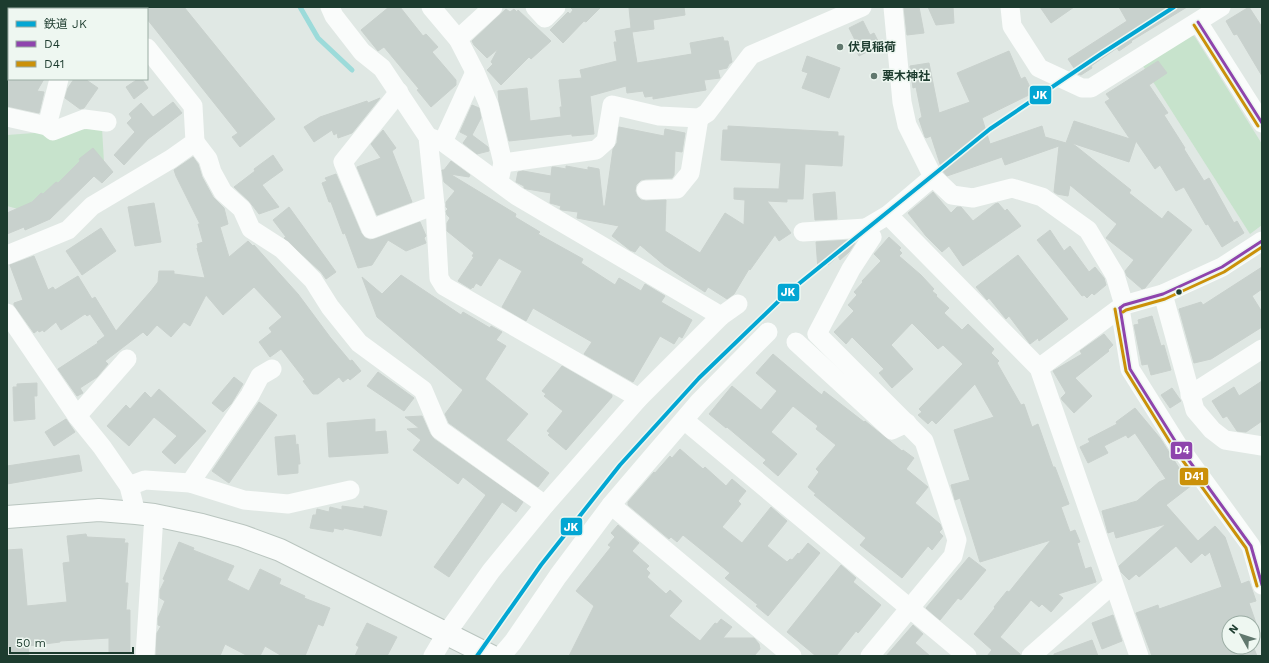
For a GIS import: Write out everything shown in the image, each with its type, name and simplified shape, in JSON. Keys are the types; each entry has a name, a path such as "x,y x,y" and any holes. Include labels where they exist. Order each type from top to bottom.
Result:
{"street":[{"path":"330,7 334,16 362,52 382,68 436,140 517,196 721,316"},
{"path":"431,7 458,39 475,72 489,105 504,163 498,183"},
{"path":"458,39 493,7"},
{"path":"535,7 545,18 556,7"},
{"path":"504,163 596,150 606,142 612,105 659,116 699,118 707,113 751,55 862,7"},
{"path":"893,7 902,102 907,125 933,176 952,195 973,198 1012,188 1042,197 1088,230 1115,274 1122,306 1130,369 1177,444 1251,546 1262,585"},
{"path":"1010,7 1012,26 1042,76 1082,88 1091,88 1220,7"},
{"path":"1198,22 1262,122"},
{"path":"148,49 193,106 195,142 208,159 212,172 224,192 242,209 251,229 282,249 313,280 330,307 359,343 423,390 440,430 544,506"},
{"path":"475,72 436,140 435,205 439,278 444,286 639,398"},
{"path":"47,126 59,80"},
{"path":"399,92 343,162 371,229 435,205"},
{"path":"7,117 47,126 53,131 84,119 108,122"},
{"path":"646,190 677,189 690,173 699,118"},
{"path":"7,255 68,230 92,206 171,159 195,142"},
{"path":"803,232 866,228 888,215 933,176"},
{"path":"888,215 1039,368 1139,656"},
{"path":"866,228 872,237 851,269 817,334 924,441 957,540 953,556 870,656"},
{"path":"1039,368 1122,306 1163,294 1222,267 1262,241"},
{"path":"828,286 851,269"},
{"path":"1163,294 1195,410 1212,430 1225,440 1262,446"},
{"path":"433,656 450,636 492,571 544,506 639,398 721,316 738,304"},
{"path":"7,313 77,416 102,447 130,486 145,514 144,656"},
{"path":"501,656 513,642 558,576 611,505 699,402 768,332"},
{"path":"796,342 892,430 907,423"},
{"path":"1190,395 1262,349"},
{"path":"77,416 127,359"},
{"path":"190,483 250,395 260,376 272,369"},
{"path":"684,420 967,656"},
{"path":"130,486 145,480 190,483 244,500 288,504 350,490"},
{"path":"611,505 792,656"},
{"path":"7,517 99,510 145,514 202,525 242,536 280,550 491,656"},
{"path":"1031,656 1113,584"}],"green space":[{"path":"1191,34 1195,37 1262,144 1262,225 1250,234 1143,66"},
{"path":"102,128 104,162 44,216 7,206 7,135"}],"building":[{"path":"184,7 275,119 240,147 232,137 238,133 148,20 147,8"},
{"path":"389,7 400,7 423,36 426,34 438,47 432,52 456,80 456,85 431,107 417,90 419,89 384,47 378,51 361,30"},
{"path":"570,7 601,7 586,22 584,21 563,43 550,30 568,12 570,14 573,10"},
{"path":"684,7 685,15 653,20 654,29 632,32 637,63 692,54 690,43 723,37 724,41 728,41 732,62 727,68 718,70 720,78 704,80 706,90 653,99 653,96 645,97 643,91 627,93 626,86 590,96 594,134 572,136 572,134 509,141 499,102 498,91 527,88 530,121 561,117 560,107 562,107 559,80 582,78 580,70 617,61 614,42 617,42 615,31 631,28 629,8"},
{"path":"904,7 919,7 924,33 907,35"},
{"path":"928,7 953,7 954,23 936,25"},
{"path":"1040,7 1074,7 1051,23"},
{"path":"1119,7 1187,7 1131,41 1132,42 1119,51 1117,48 1091,66 1092,68 1081,75 1078,74 1068,59 1127,21"},
{"path":"1249,7 1262,27 1262,76 1237,34 1234,35 1226,21"},
{"path":"506,9 510,12 514,9 517,12 518,10 551,41 531,59 529,57 501,85 487,70 493,64 491,62 498,49 487,58 472,41"},
{"path":"863,21 870,35 874,33 880,45 859,56 853,44 856,42 849,28"},
{"path":"1009,51 1021,79 1025,77 1033,93 982,118 990,144 1042,126 1045,137 1066,143 1074,121 1130,139 1105,102 1110,99 1106,94 1158,61 1167,73 1149,85 1168,113 1164,115 1204,181 1209,178 1234,223 1237,221 1244,233 1222,247 1208,224 1206,225 1184,187 1176,191 1160,165 1155,169 1136,141 1129,162 1072,143 1131,190 1129,193 1162,219 1168,211 1192,230 1145,288 1142,289 1127,276 1125,271 1134,260 1106,238 1117,224 1070,185 1068,196 1054,192 1059,146 1005,165 1002,157 947,176 942,170 931,136 925,137 919,119 922,117 916,87 913,88 910,66 929,63 939,113 970,102 957,73"},
{"path":"807,56 840,68 829,98 802,88 808,73 802,71"},
{"path":"7,79 43,80 37,91 44,92 39,113 7,106"},
{"path":"73,80 86,80 98,88 84,108 80,109 65,98 68,88"},
{"path":"136,80 143,80 148,88 134,99 126,87"},
{"path":"380,98 352,133 338,138 337,133 334,135 332,130 314,142 304,127 320,117"},
{"path":"173,102 182,113 148,139 124,165 114,155 135,132 127,123 132,118 129,114 141,103 153,117"},
{"path":"472,105 479,108 481,118 472,135 488,147 489,151 477,154 463,143 468,136 460,132"},
{"path":"728,126 838,132 838,136 844,136 842,166 805,164 803,199 787,199 787,202 767,201 791,233 779,241 775,235 750,270 749,269 734,294 727,299 708,287 705,292 664,265 640,245 635,252 630,250 612,236 619,226 577,218 578,212 562,210 560,209 561,206 550,203 551,193 527,189 516,182 518,172 523,171 551,176 552,167 566,169 566,166 588,170 588,167 599,169 603,206 605,206 613,149 617,143 619,127 664,136 665,129 685,133 682,152 675,151 674,175 672,178 641,180 636,185 635,191 641,200 666,200 665,231 700,253 725,213 744,225 745,200 734,199 734,188 779,189 781,163 721,160 723,130 728,130"},
{"path":"383,130 396,148 392,151 412,202 377,215 357,167 381,158 371,144"},
{"path":"93,148 113,172 102,183 94,176 50,219 25,230 24,227 7,234 7,213 32,202 56,182 58,183 80,161 79,159"},
{"path":"273,155 283,170 262,185 279,207 259,214 249,201 234,187 255,171 254,169"},
{"path":"193,157 198,164 202,177 213,197 224,208 228,224 220,227 229,257 248,241 253,246 254,245 298,294 350,361 352,360 361,371 350,380 348,378 343,382 339,377 318,394 313,394 303,381 305,380 281,349 270,357 259,342 272,332 269,328 282,317 254,287 223,315 206,295 190,326 184,322 171,337 157,325 147,336 143,332 105,361 108,364 97,377 80,388 83,393 77,396 58,369 98,343 97,342 105,336 90,314 87,316 85,314 61,330 56,322 44,332 43,330 39,332 38,330 34,333 14,305 14,303 23,300 10,265 34,256 48,290 53,287 55,290 78,276 92,299 95,297 116,331 158,282 159,271 174,271 174,274 205,278 197,248 197,244 203,242 198,224 200,224 174,170"},
{"path":"451,161 470,175 469,177 450,174 516,214 515,217 540,232 538,234 583,259 581,263 615,285 619,278 641,291 645,284 665,296 661,302 692,320 682,338 679,336 674,344 660,336 633,382 584,354 592,342 533,308 526,321 502,307 522,271 499,258 481,286 476,283 471,289 458,281 474,257 472,256 474,253 447,231 447,223 450,218 446,211 448,209 446,207 446,202 455,191 444,182 442,170 444,170"},
{"path":"336,174 361,233 365,238 370,240 375,239 420,222 426,236 424,238 426,243 406,251 388,240 372,265 358,268 345,233 343,234 322,183 327,181 325,178"},
{"path":"835,192 837,219 815,220 813,194"},
{"path":"933,192 951,213 957,207 961,207 973,221 998,203 1005,211 1007,209 1021,226 963,266 949,246 942,252 926,236 908,213"},
{"path":"154,203 161,242 135,246 128,207"},
{"path":"289,207 336,272 326,279 321,272 284,238 286,237 273,220"},
{"path":"101,228 116,251 82,275 66,251"},
{"path":"1050,230 1064,251 1070,246 1089,272 1095,267 1104,278 1106,285 1094,295 1092,293 1087,298 1084,295 1082,296 1037,240"},
{"path":"889,237 901,248 899,250 902,253 899,256 921,275 934,289 932,291 937,295 936,296 949,308 944,313 962,330 968,324 994,349 991,353 999,361 997,363 1021,405 1024,404 1032,427 1038,424 1053,467 1055,467 1069,504 1061,507 1070,532 1075,530 1080,542 1077,543 1085,569 1091,567 1096,582 1058,594 1063,598 1051,612 1042,604 1039,607 1031,600 1000,637 1020,654 1020,656 987,656 992,650 974,634 1007,591 1009,592 1051,540 980,562 960,498 955,500 951,485 970,480 954,430 994,417 975,384 936,424 932,420 928,424 918,415 922,412 919,409 963,364 943,345 938,349 912,323 891,345 913,369 892,388 879,373 884,369 852,337 846,344 834,332 854,311 848,305 857,295 854,292 881,261 874,254"},
{"path":"852,240 855,243 849,252 840,260 838,256 828,265 826,263 818,270 816,242"},
{"path":"1018,255 1068,319 1039,341 1038,338 1030,344 1009,316 1006,319 989,298 987,300 976,287"},
{"path":"1262,267 1262,289 1252,296 1262,312 1262,327 1211,359 1194,363 1179,309 1201,302 1203,305"},
{"path":"401,275 461,315 463,312 490,328 491,326 502,332 496,340 506,346 485,379 528,414 506,440 549,473 538,487 449,423 445,414 463,390 377,317 362,277 382,294"},
{"path":"1152,316 1161,346 1164,345 1171,370 1151,375 1148,364 1142,365 1134,325 1139,324 1138,320"},
{"path":"1104,334 1113,345 1108,350 1109,351 1075,378 1092,396 1074,413 1061,398 1066,393 1053,371 1082,354 1080,351"},
{"path":"773,354 822,395 824,391 864,422 865,421 902,451 903,450 914,458 906,469 928,487 915,503 940,524 942,529 939,532 943,536 932,550 928,546 902,578 860,545 866,538 814,495 816,494 808,487 819,472 816,469 836,445 816,429 818,426 793,406 771,432 797,454 778,476 763,463 766,460 709,414 732,386 761,410 777,391 756,373"},
{"path":"562,366 612,395 612,397 566,450 548,435 550,433 547,431 563,411 544,396 546,394 542,391"},
{"path":"378,372 414,398 404,411 367,386"},
{"path":"234,377 243,384 231,404 223,412 212,403"},
{"path":"1262,381 1262,421 1246,432 1237,431 1227,416 1223,418 1212,401 1234,387 1239,396"},
{"path":"37,383 37,396 34,396 35,419 14,421 13,387 17,387 17,384"},
{"path":"1172,388 1181,401 1170,408 1161,395"},
{"path":"159,389 206,431 175,464 162,452 177,436 154,417 129,446 107,426 126,405 130,409 145,392 151,398"},
{"path":"259,402 277,415 229,483 212,471"},
{"path":"1135,408 1160,438 1192,485 1166,505 1198,541 1215,526 1225,537 1241,584 1249,581 1256,601 1249,603 1253,615 1221,615 1221,655 1257,656 1152,656 1136,613 1158,605 1159,609 1222,587 1210,552 1205,556 1202,553 1191,563 1176,546 1139,577 1136,574 1129,580 1121,572 1119,566 1166,524 1116,538 1114,531 1108,533 1102,511 1137,501 1159,482 1166,479 1135,433 1128,438 1126,435 1104,446 1108,453 1088,463 1080,447 1090,442 1088,439 1117,424 1116,422"},
{"path":"422,416 430,434 434,439 523,502 516,512 502,502 449,577 434,567 486,495 463,477 458,484 413,450 421,440 407,429 419,428 405,417"},
{"path":"66,419 75,432 54,446 45,432"},
{"path":"375,419 375,432 386,431 388,453 329,457 327,423"},
{"path":"295,435 296,445 298,444 300,464 298,464 298,473 278,475 275,437"},
{"path":"680,449 703,469 705,467 726,486 732,479 746,491 738,501 741,504 722,527 742,543 771,507 787,521 767,546 787,562 790,559 792,560 798,553 799,554 808,543 820,553 768,616 756,606 758,605 725,578 730,573 683,535 677,542 671,537 669,539 628,505 628,502 654,472 655,473 670,456 672,458"},
{"path":"79,455 82,471 7,484 7,466"},
{"path":"342,506 364,509 364,506 387,511 381,536 344,528 343,530 334,528 333,532 310,528 313,515 316,515 317,509 329,512 330,507 342,510"},
{"path":"618,525 639,543 632,551 649,566 646,569 650,573 647,577 666,594 670,590 682,601 669,616 700,641 715,623 717,624 721,619 732,627 723,638 754,638 759,644 760,649 754,656 569,656 594,606 576,591 611,547 608,545 615,537 611,533"},
{"path":"86,534 87,537 125,539 124,543 128,543 125,583 128,583 126,610 130,610 130,652 109,652 109,638 60,641 28,646 29,656 10,656 7,629 7,550 22,549 27,606 67,602 63,563 70,562 67,536"},
{"path":"179,542 194,548 193,550 234,566 227,580 249,591 260,569 281,579 279,584 305,596 304,598 330,608 323,626 318,624 305,656 282,656 265,646 260,656 248,656 225,644 220,656 156,656 157,633 161,626 158,625 158,618 165,601 160,598 160,590 165,580 163,579"},
{"path":"969,557 986,570 961,600 958,598 940,620 926,608"},
{"path":"841,565 856,578 853,582 881,605 858,633 856,631 836,656 816,656 787,632"},
{"path":"1113,615 1122,641 1102,649 1092,623"},
{"path":"367,623 397,637 387,656 355,656 359,647 356,645"},
{"path":"913,625 923,634 915,643 930,656 886,656"},
{"path":"1092,640 1098,656 1054,656 1054,654"}],"waterway":[{"path":"300,7 318,38 352,70"}],"rail line":[{"name":"JK","path":"477,656 541,565 620,465 699,378 785,295 990,129 1174,7"}],"transit line":[{"name":"D4","path":"1198,22 1262,123"},
{"name":"D41","path":"1194,25 1258,126"},
{"name":"D4","path":"1120,308 1124,305 1163,294 1222,267 1262,241"},
{"name":"D41","path":"1123,312 1165,299 1224,272 1262,247"},
{"name":"D4","path":"1120,308 1130,369 1177,444 1251,546 1262,585"},
{"name":"D41","path":"1115,309 1126,371 1173,447 1246,548 1257,586"}],"place":[{"name":"伏見稲荷","path":"840,47"},
{"name":"栗木神社","path":"874,76"}]}
